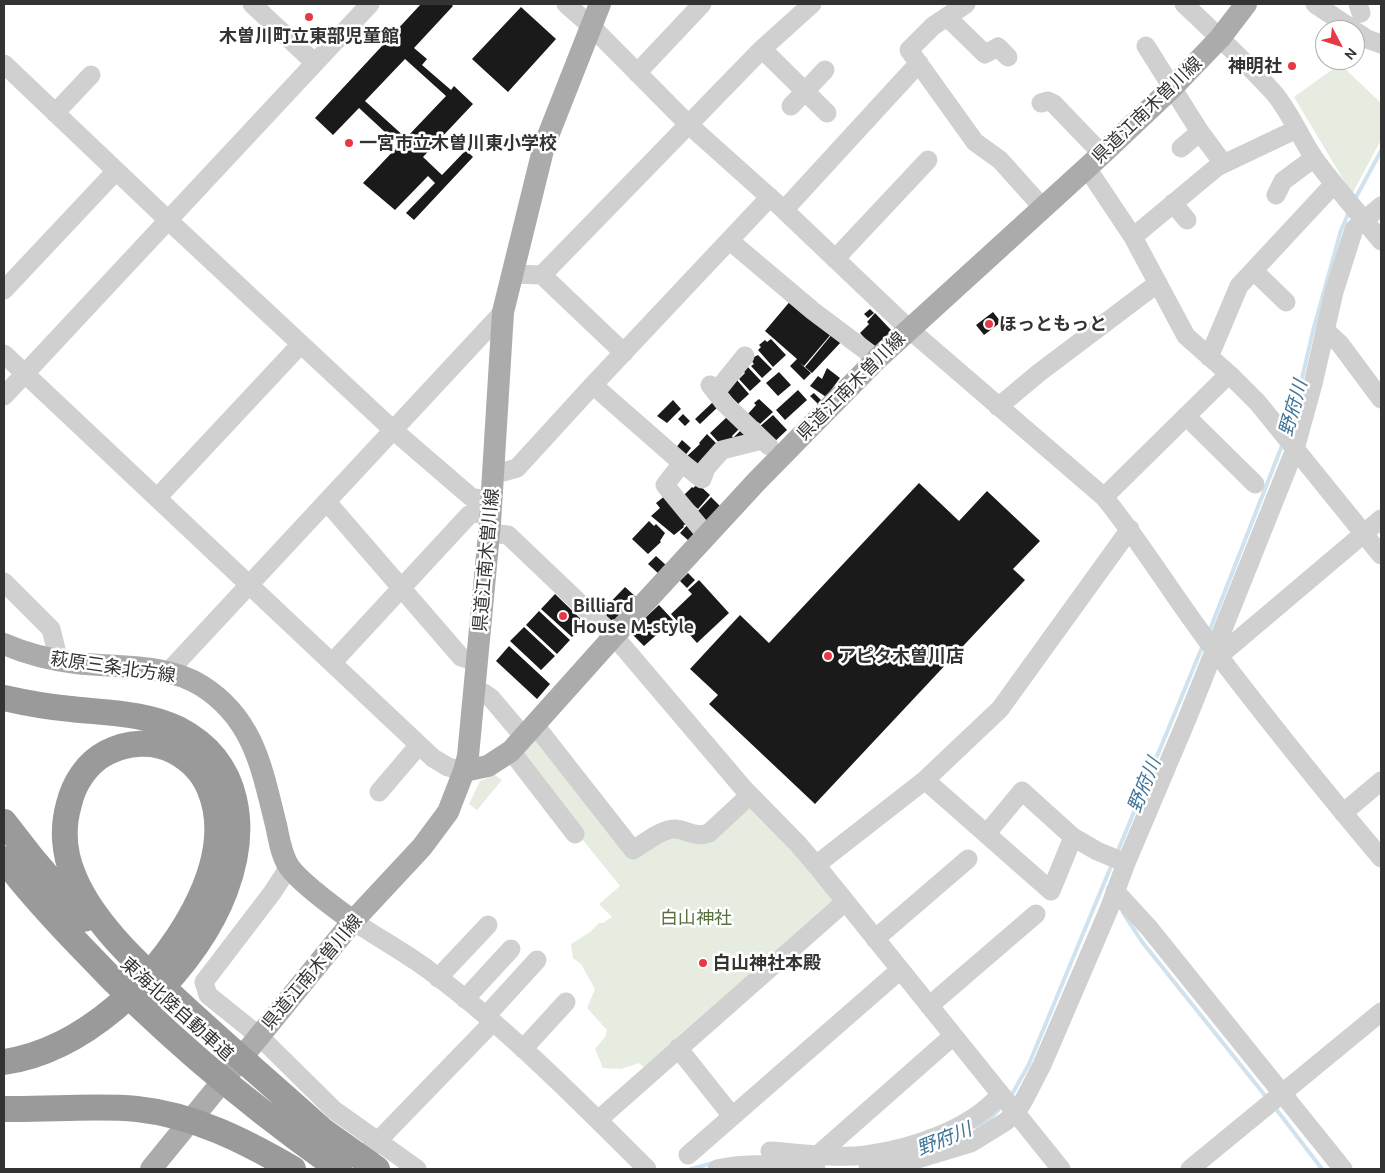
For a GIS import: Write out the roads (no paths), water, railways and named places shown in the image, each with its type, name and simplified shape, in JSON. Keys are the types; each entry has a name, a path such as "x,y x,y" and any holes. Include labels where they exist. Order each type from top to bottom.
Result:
{"highway":[{"path":"4,698 33,704 133,715 156,720 179,730 203,747 223,769 231,786 237,809 238,835 234,861 225,891 210,920 193,948 152,998 129,1020 104,1039 77,1055 46,1069 4,1080"},
{"path":"4,1062 38,1053 65,1042 91,1026 116,1007 139,986 162,958 198,902 210,872 217,847 218,824 215,802 207,782 197,767 167,747 151,744 132,744 113,750 99,757 79,778 72,793 64,826 69,861 74,878 85,899 105,926 132,976 230,1050 322,1130 377,1169"},
{"name":"東海北陸自動車道","path":"4,822 132,976 169,1035 266,1116 338,1169"},
{"name":"東海北陸自動車道","path":"4,859 69,935 132,976"},
{"path":"4,1110 106,1107 139,1109 198,1122 230,1135 293,1169"}],"main road":[{"name":"県道江南木曽川線","path":"150,1169 353,922 422,847 448,812 464,771 468,756 490,516 503,312 544,146 590,25 600,4"},
{"name":"県道江南木曽川線","path":"464,771 488,766 523,738 707,536 877,359 1095,161 1172,88 1220,38 1246,4"},
{"name":"萩原三条北方線","path":"4,644 23,652 59,661 168,672 186,677 201,685 229,708 241,722 258,755 279,840 289,867 332,906 353,922"}],"street":[{"path":"252,4 315,63"},
{"path":"4,396 370,4"},
{"path":"566,4 590,25 689,125 777,204 908,330 1104,497 1130,529 1173,594 1212,647 1343,813 1381,858"},
{"path":"637,73 702,4"},
{"path":"542,275 762,49 812,4"},
{"path":"966,4 933,26 909,50 975,142 1000,160 1043,208"},
{"path":"1184,4 1275,95 1333,185 1381,241"},
{"path":"1315,4 1339,20"},
{"path":"947,17 985,54 998,47 1008,58"},
{"path":"1365,37 1381,44"},
{"path":"1146,46 1200,132 1223,164"},
{"path":"762,49 828,113"},
{"path":"493,472 503,472 517,468 730,241 777,204 919,63"},
{"path":"4,64 392,429 471,497 614,636 750,795 816,865 1061,1169"},
{"path":"791,106 825,70"},
{"path":"55,113 91,75"},
{"path":"1041,103 1048,101 1054,104 1144,233 1158,283 1186,336 1258,403 1381,555"},
{"path":"1144,233 1174,203 1216,167 1297,129"},
{"path":"1181,148 1200,132"},
{"path":"1276,195 1282,181 1314,158"},
{"path":"835,259 928,160"},
{"path":"4,290 116,171"},
{"path":"1209,357 1239,286 1333,185"},
{"path":"1174,203 1187,220"},
{"path":"1357,211 1381,206"},
{"path":"717,1169 735,1165 777,1166 817,1162 865,1155 932,1138 955,1129 988,1108 1007,1103 1042,1066 1109,909 1115,891 1118,859 1212,647 1289,442 1325,330 1334,292 1354,229 1357,211"},
{"path":"730,241 813,311 877,359"},
{"path":"1254,271 1286,302"},
{"path":"511,274 542,275 624,353"},
{"path":"998,407 1040,372 1158,283"},
{"path":"168,672 327,502 392,429 503,312"},
{"path":"1325,330 1340,344 1381,399"},
{"path":"157,498 301,344"},
{"path":"4,354 432,758 448,767 464,771"},
{"path":"745,356 713,389 725,404 781,457"},
{"path":"1104,497 1229,374"},
{"path":"593,385 702,479 706,468 722,450 762,440"},
{"path":"1186,416 1255,484"},
{"path":"682,463 665,485 707,536"},
{"path":"327,502 461,657 477,662"},
{"path":"332,663 469,515 476,513 490,516"},
{"path":"1212,647 1364,534 1381,519"},
{"path":"816,865 925,780 1000,709 1130,529"},
{"path":"4,582 51,629 59,661"},
{"path":"474,693 484,693 491,698 523,738 633,850 665,830 674,829 700,836 709,832 750,795"},
{"path":"523,738 575,834"},
{"path":"379,792 420,745"},
{"path":"925,780 1051,891 1073,837"},
{"path":"1343,813 1381,781"},
{"path":"987,833 1022,791 1073,837 1118,859"},
{"path":"875,939 968,859"},
{"path":"289,867 204,982 208,995 259,1036 334,1110 417,1169"},
{"path":"1115,891 1149,928 1343,1169"},
{"path":"598,1120 845,902"},
{"path":"929,1006 1036,914"},
{"path":"353,922 438,978 490,1019 598,1120 647,1169"},
{"path":"438,978 488,925"},
{"path":"465,999 511,949"},
{"path":"349,1169 378,1141 490,1019 537,960"},
{"path":"688,1156 900,970"},
{"path":"523,1049 566,1002"},
{"path":"1190,1169 1381,1012"},
{"path":"817,1162 953,1036"},
{"path":"678,1048 732,1116"},
{"path":"868,1169 901,1164 971,1143 1005,1122 1007,1103"},
{"path":"928,1169 952,1149"},
{"path":"770,1151 817,1162"}],"waterway":[{"name":"野府川","path":"1355,199 1381,151"},
{"name":"野府川","path":"1288,429 1293,417 1313,331 1341,230 1349,212"},
{"name":"野府川","path":"1209,632 1283,443"},
{"name":"野府川","path":"1117,853 1203,645"},
{"name":"野府川","path":"1010,1098 1029,1064 1112,864"},
{"path":"1123,913 1143,943 1267,1098"},
{"name":"野府川","path":"976,1127 990,1119 1003,1105"},
{"path":"1276,1109 1322,1169"},
{"name":"野府川","path":"691,1169 713,1163"}],"place":[{"name":"木曽川町立東部児童館","path":"309,17"},
{"name":"神明社","path":"1292,66"},
{"name":"一宮市立木曽川東小学校","path":"349,143"},
{"name":"ほっともっと","path":"989,324"},
{"name":"Billiard House M-style","path":"563,616"},
{"name":"アピタ木曽川店","path":"828,656"},
{"name":"白山神社本殿","path":"703,963"}],"park label":[{"name":"白山神社","path":"696,918"}]}
